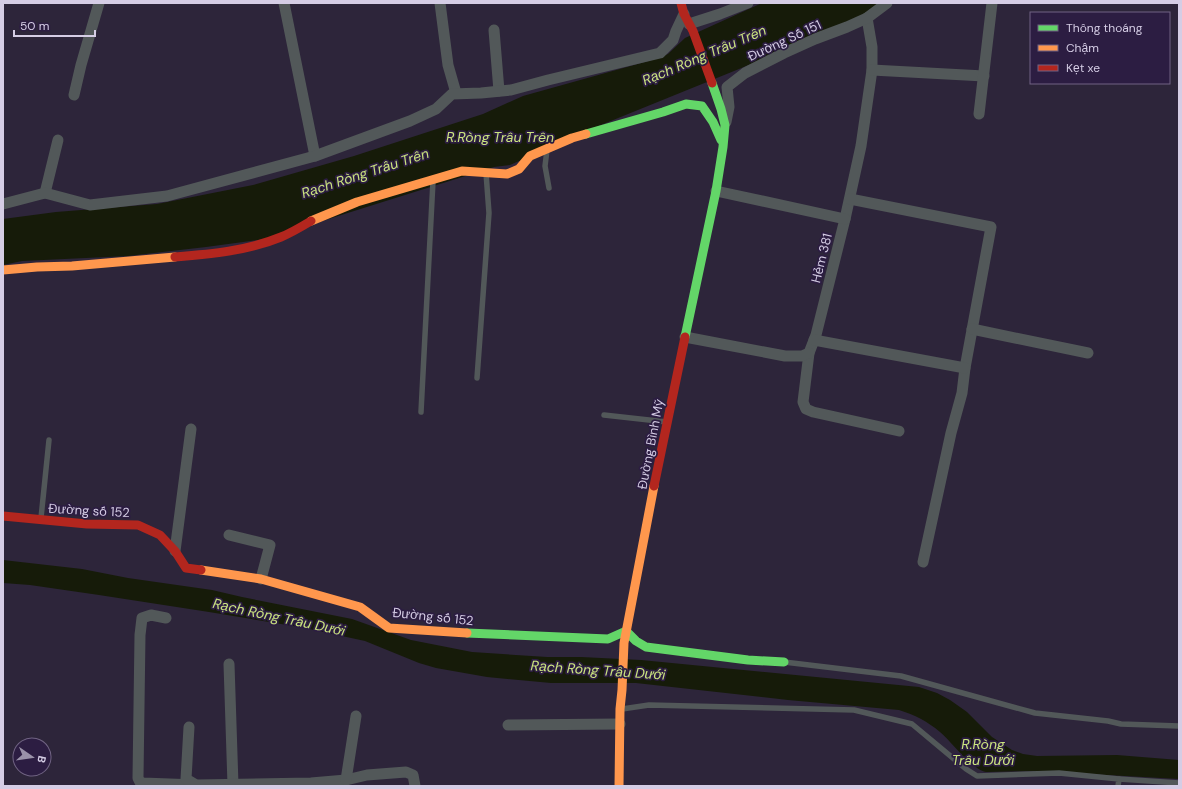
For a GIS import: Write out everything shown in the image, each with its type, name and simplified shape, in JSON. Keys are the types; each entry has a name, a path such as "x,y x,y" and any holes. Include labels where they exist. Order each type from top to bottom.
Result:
{"street":[{"path":"74,95 99,3"},
{"path":"284,3 315,156"},
{"path":"440,3 448,65 456,93"},
{"path":"681,3 689,23"},
{"path":"3,204 45,193 90,205 167,196 315,156 410,121 436,109 452,94 511,90 660,53 672,40 676,31 689,23 720,14 748,3"},
{"name":"Đường Số 151","path":"725,125 729,108 727,87 746,73 815,39 847,28 867,18 887,3"},
{"path":"979,114 992,3"},
{"name":"Hẻm 381","path":"867,18 871,42 872,70 861,146 845,219 814,340 809,353 803,402 806,409 813,412 899,431"},
{"name":"Đường Bình Mỹ","path":"620,786 620,709 624,643 685,337 716,191 725,125 721,109 689,23"},
{"path":"494,30 499,91"},
{"path":"872,70 984,76"},
{"path":"3,270 72,266 220,253 261,244 281,237 317,218 357,202 462,171 507,174 519,169 530,156 572,138 686,104 702,106 713,121 719,133 723,147"},
{"path":"45,193 58,140"},
{"path":"716,191 845,219"},
{"path":"850,199 991,227 965,368 962,393 951,433 923,562"},
{"path":"972,329 1088,353"},
{"path":"685,337 785,356 802,356 809,353"},
{"path":"814,340 965,368"},
{"path":"175,551 191,429"},
{"name":"Đường số 152","path":"3,516 87,524 138,526 160,535 175,551 186,568 261,579 360,606 389,628 457,633 608,639 626,631"},
{"path":"229,535 270,545 261,579"},
{"path":"166,618 151,615 142,618 140,635 138,778 140,782 143,784 196,786 311,783 346,780 367,775 406,772 413,775 415,786"},
{"path":"626,631 636,642 646,647 748,660 784,662"},
{"path":"229,664 233,785"},
{"path":"346,780 356,716"},
{"path":"508,725 620,724"},
{"path":"189,727 186,779 196,786"}],"lane":[{"path":"548,148 545,166 549,188"},
{"path":"477,378 489,213 486,173"},
{"path":"421,412 433,180"},
{"path":"604,415 668,422"},
{"path":"41,520 49,440"},
{"path":"784,662 901,676 1035,713 1108,721 1121,724 1179,726"},
{"path":"620,709 649,705 854,710 912,724 966,769 977,776 1060,773 1179,783"},
{"path":"1118,786 1119,779"}],"water":[{"name":"R.Ròng Trâu Trên","path":"762,3 881,3 858,19 596,127 510,165 494,167 265,239 128,256 22,261 3,265 3,219 56,212 157,204 253,185 354,156 483,114 523,96 652,60 668,54 685,38"},
{"name":"R.Ròng Trâu Dưới","path":"3,560 82,569 128,578 212,590 352,619 411,640 472,652 547,657 641,660 919,687 937,693 950,700 967,712 992,737 1012,750 1023,754 1037,756 1117,755 1179,760 1179,779 1034,771 986,772 980,770 968,761 945,736 926,722 916,716 899,710 788,700 636,683 551,683 487,677 436,668 419,663 365,641 305,628 99,595 30,585 3,583"}],"traffic: fast":[{"path":"685,337 716,191 723,147 725,125 712,83"},
{"path":"586,134 686,104 702,106 713,122 721,140"},
{"path":"467,633 608,639 626,631 636,641 646,647 748,660 784,662"}],"traffic: slow":[{"path":"311,221 357,202 462,171 507,174 519,169 530,156 572,138 586,134"},
{"path":"3,270 72,266 175,257"},
{"path":"619,786 620,709 624,643 654,486"},
{"path":"201,570 261,579 360,607 389,628 467,633"}],"traffic: jam":[{"path":"681,3 712,83"},
{"path":"175,257 215,253 255,246 285,235 311,221"},
{"path":"654,486 685,337"},
{"path":"3,516 87,524 138,525 160,535 175,551 186,568 201,570"}],"water label":[{"name":"Rạch Ròng Trâu Trên","path":"704,55"},
{"name":"Rạch Ròng Trâu Trên","path":"365,173"},
{"name":"Rạch Ròng Trâu Dưới","path":"279,617"},
{"name":"Rạch Ròng Trâu Dưới","path":"598,670"}]}
